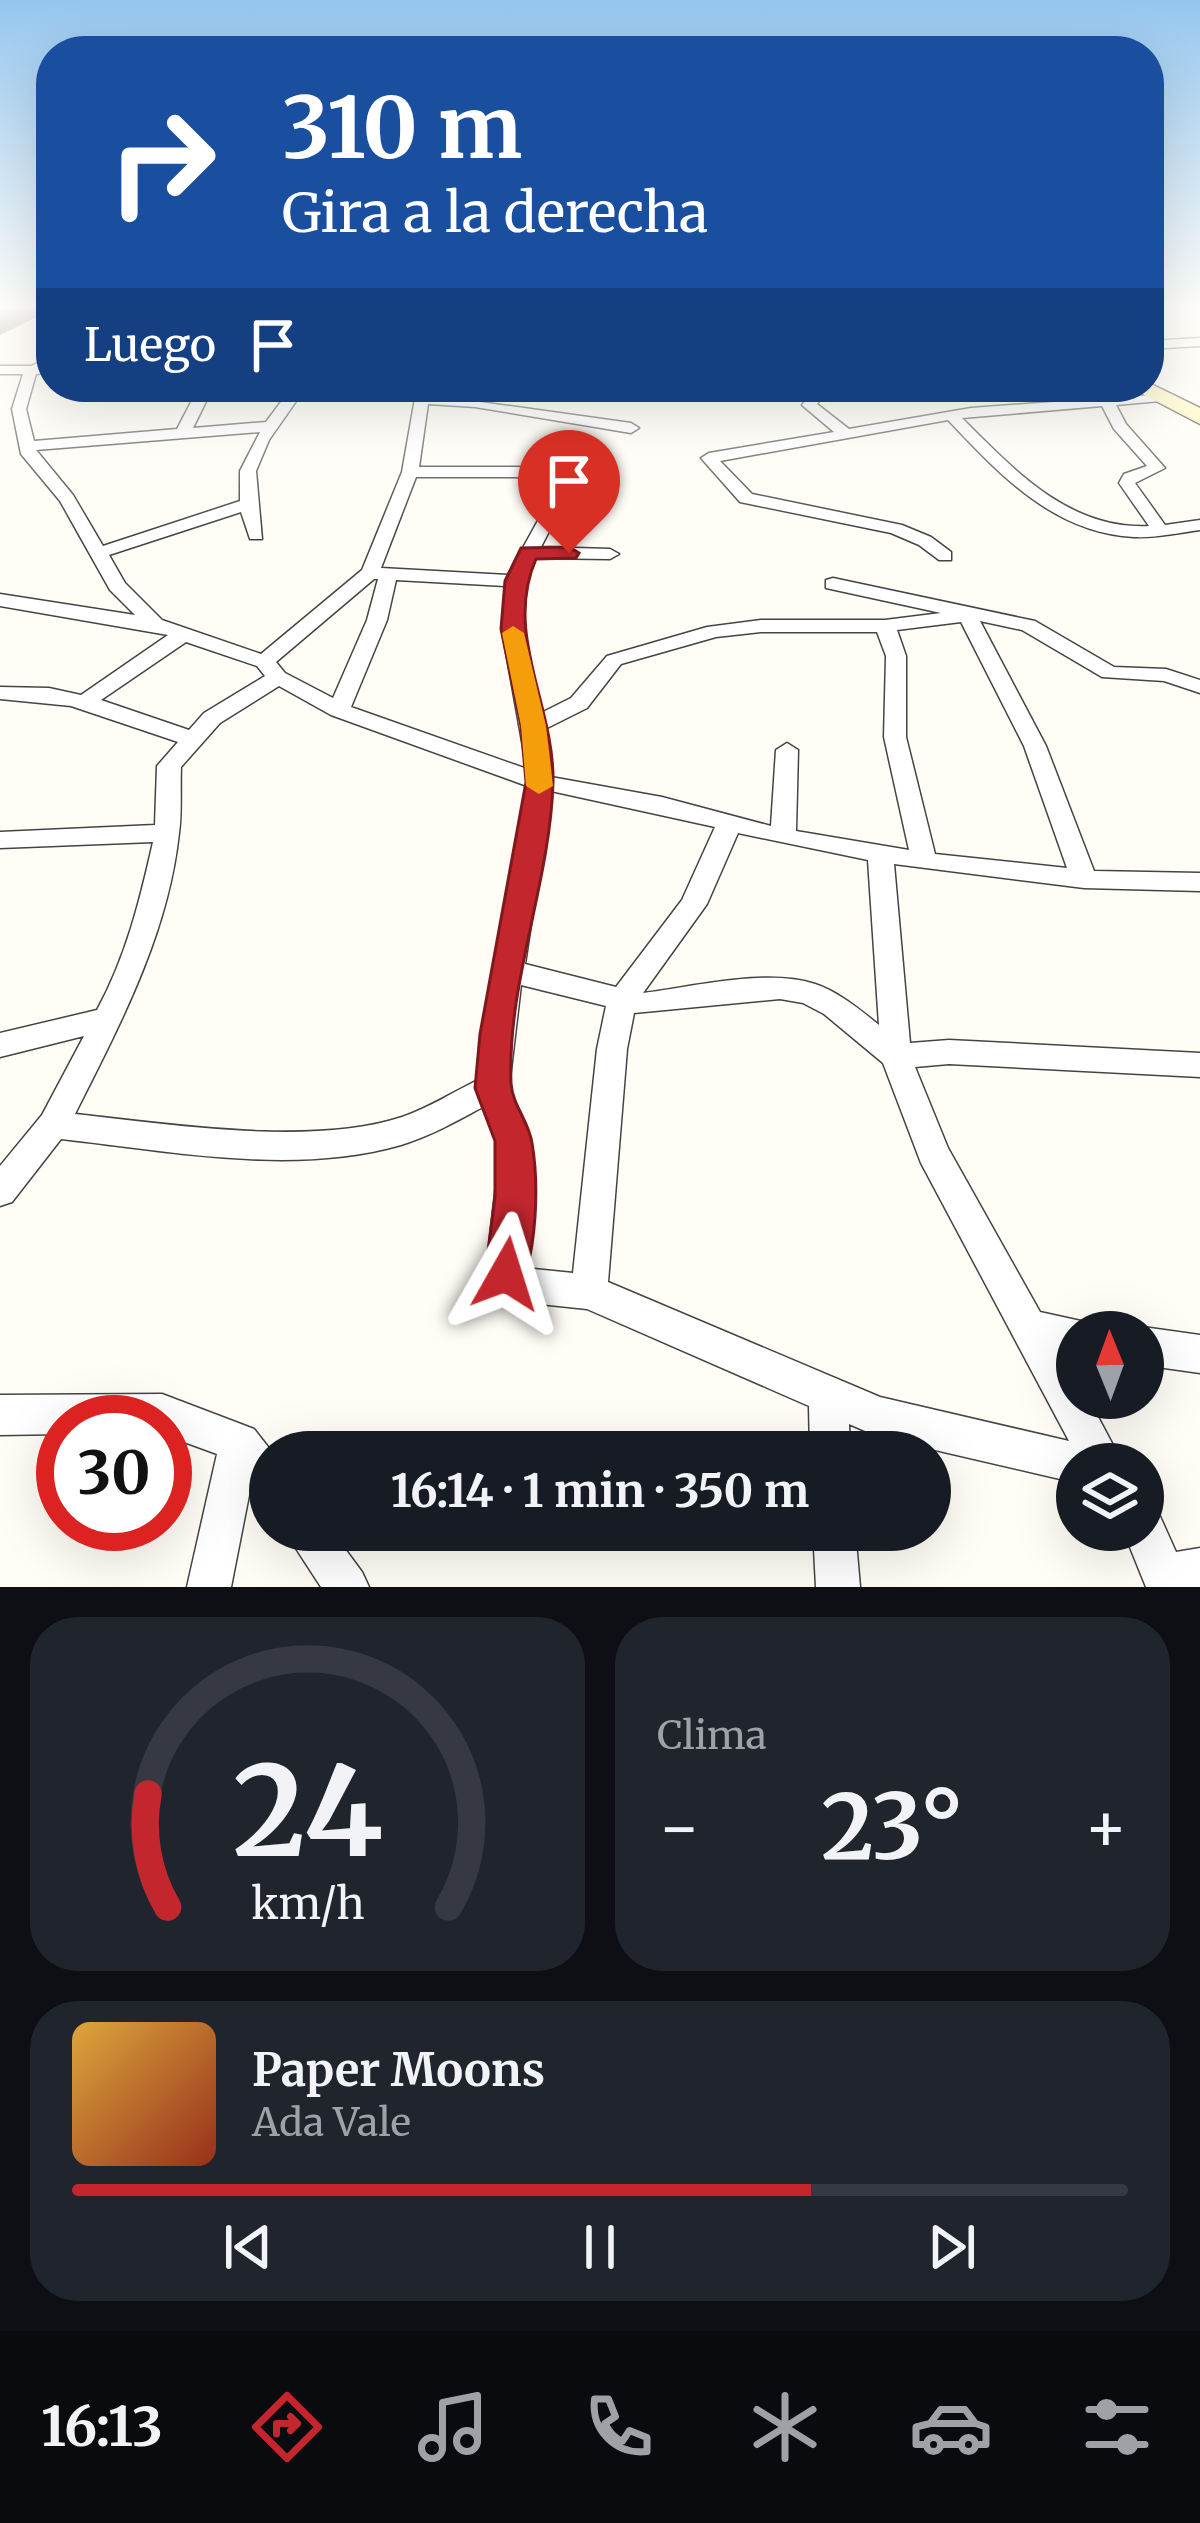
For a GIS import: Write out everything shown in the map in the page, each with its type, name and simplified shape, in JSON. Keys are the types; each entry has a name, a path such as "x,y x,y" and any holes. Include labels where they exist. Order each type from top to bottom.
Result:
{"street":[{"path":"28,382 20,409 27,446 67,499 117,586 155,624"},
{"path":"184,430 198,402"},
{"path":"256,535 246,505 246,466 289,402"},
{"path":"339,710 377,620 379,574 410,472 422,402"},
{"path":"471,402 631,428"},
{"path":"811,402 809,405 844,432"},
{"path":"945,556 925,541 896,530 746,498 709,460 844,432 994,410 1176,402"},
{"path":"1109,405 1119,425 1156,468 1126,483 1160,530"},
{"path":"953,417 1020,486 1062,512 1110,530 1200,525"},
{"path":"27,446 272,426"},
{"path":"410,472 519,472 540,480 554,512 515,581 512,629 540,782 493,1088 514,1141 506,1274 517,1288 589,1292 879,1417 1056,1458"},
{"path":"98,553 246,505"},
{"path":"528,552 610,554"},
{"path":"0,1191 53,1125 126,982 150,914 167,833 169,766 190,738 379,574 515,581"},
{"path":"833,584 1028,625 1109,673 1166,675 1200,687"},
{"path":"0,600 155,624 271,669 339,710 540,782 662,805 783,837 924,861 1084,879 1200,882"},
{"path":"533,726 579,703 607,666 623,656 736,628 885,626 967,615"},
{"path":"967,615 1035,746 1084,879"},
{"path":"885,626 896,656 895,737 924,861"},
{"path":"86,701 184,634"},
{"path":"0,692 30,691 86,701 190,738"},
{"path":"783,837 787,750"},
{"path":"589,1292 612,1048 622,1000 694,904 729,824"},
{"path":"0,840 167,833"},
{"path":"880,854 896,1056 933,1153 1091,1443"},
{"path":"508,971 642,1004 780,988 809,992 896,1056 950,1052 1200,1065"},
{"path":"0,1046 107,1019"},
{"path":"53,1125 206,1140 328,1141 398,1132 493,1088"},
{"path":"1029,1330 1056,1333"},
{"path":"1164,1349 1200,1354"},
{"path":"828,1395 829,1431"},
{"path":"0,1415 162,1414 241,1443 249,1454"},
{"path":"209,1587 241,1443"},
{"path":"320,1551 347,1587"},
{"path":"835,1551 838,1587"},
{"path":"1159,1551 1177,1577"}],"slow traffic":[{"path":"513,633 533,726 539,786"}],"route":[{"path":"506,1274 514,1141 493,1088 497,1034 540,782 512,629 515,581 528,552 569,553"}]}
